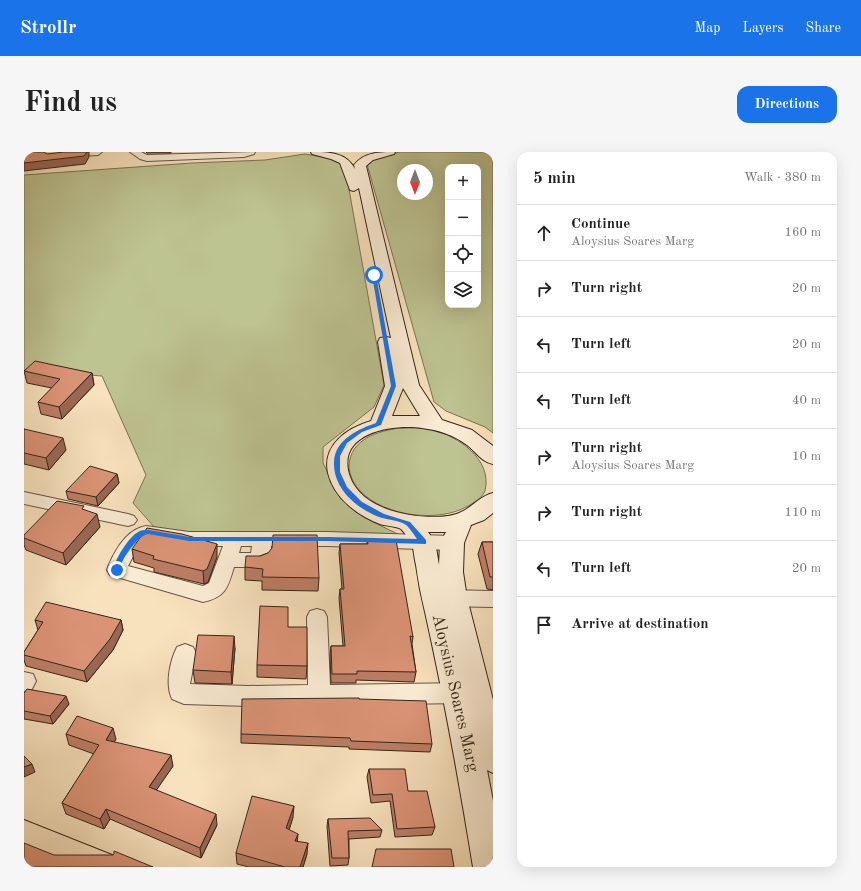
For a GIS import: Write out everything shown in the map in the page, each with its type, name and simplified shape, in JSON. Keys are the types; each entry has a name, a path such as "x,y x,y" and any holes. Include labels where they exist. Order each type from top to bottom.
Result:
{"highway":[{"path":"24,836 100,867"}],"main road":[{"path":"316,152 336,156 346,161 356,172 380,275 410,385 435,424"},
{"path":"356,172 361,162 390,152"},
{"path":"379,424 394,386 380,275"},
{"path":"493,458 480,445 460,432 435,424 416,421 397,421 379,424 360,431 345,442 337,456 337,472 344,488 359,503 381,516 416,533 436,525 457,532 484,511 493,500"},
{"name":"Aloysius Soares Marg","path":"444,598 451,572 457,532"},
{"name":"Aloysius Soares Marg","path":"416,533 444,598 486,763 490,859"}],"street":[{"path":"55,156 98,152"},
{"path":"134,152 147,158 244,154 251,152"},
{"path":"24,498 128,520"},
{"path":"234,540 218,586 214,591 204,594 121,572 117,570 116,566 137,536 148,532 189,539 234,540 327,539 416,533"},
{"path":"227,560 260,560 262,539"},
{"path":"444,598 493,599"},
{"path":"317,617 319,694"},
{"path":"185,654 179,685 180,692 184,694 248,696 467,693"}],"green space":[{"path":"400,152 493,152 493,433 485,427 446,411 434,402 367,164 373,158"},
{"path":"305,154 334,159 345,167 384,385 374,407 323,447 323,463 341,499 373,522 402,536 202,533 155,528 133,503 146,475 102,376 24,370 24,175 192,163 265,160"},
{"path":"400,428 421,428 433,430 452,438 471,451 484,469 486,479 485,491 481,497 462,509 449,513 420,515 390,509 365,496 356,486 350,471 349,466 354,449 374,434"}],"building":[{"path":"24,152 44,152 47,154 87,152 84,156 24,163"},
{"path":"35,361 92,373 59,407 38,402 60,379 24,371"},
{"path":"24,429 63,438 46,458 24,453"},
{"path":"90,466 117,474 96,497 66,491"},
{"path":"57,501 84,506 82,509 97,514 63,553 24,538 24,535"},
{"path":"147,528 182,534 217,544 207,569 203,571 153,559 154,556 132,549"},
{"path":"273,535 317,535 319,578 262,577 263,569 245,567 246,556 260,556 268,553 272,548"},
{"path":"367,539 396,540 413,637 410,636 416,672 357,671 357,674 332,674 331,646 345,646 340,589 344,589 340,544 368,544"},
{"path":"482,542 493,542 493,577 490,577"},
{"path":"46,602 121,620 110,639 84,671 24,655 24,652 43,622 35,620"},
{"path":"260,606 288,607 288,627 307,627 307,666 257,665"},
{"path":"198,635 234,636 231,672 193,670"},
{"path":"27,689 66,696 50,716 24,711 24,693"},
{"path":"359,698 426,701 432,744 351,741 350,738 241,734 242,699"},
{"path":"77,716 113,728 106,740 171,755 149,787 216,814 200,848 106,809 100,819 62,803 99,745 66,734"},
{"path":"24,756 32,764 24,767"},
{"path":"369,769 405,769 408,791 427,791 435,827 397,829 392,794 373,795"},
{"path":"252,796 294,806 286,828 298,834 295,841 308,843 300,867 285,867 236,853"},
{"path":"370,818 382,830 348,831 349,858 332,858 328,819"},
{"path":"24,843 54,855 113,855 114,851 153,867 24,867"},
{"path":"376,849 451,849 454,867 372,867"}],"route":[{"path":"117,570 116,566 118,562 137,536 148,532 189,539 327,539 423,542 408,523 381,516 359,503 344,488 337,472 337,456 345,442 360,431 379,424 394,386 374,275"}]}
